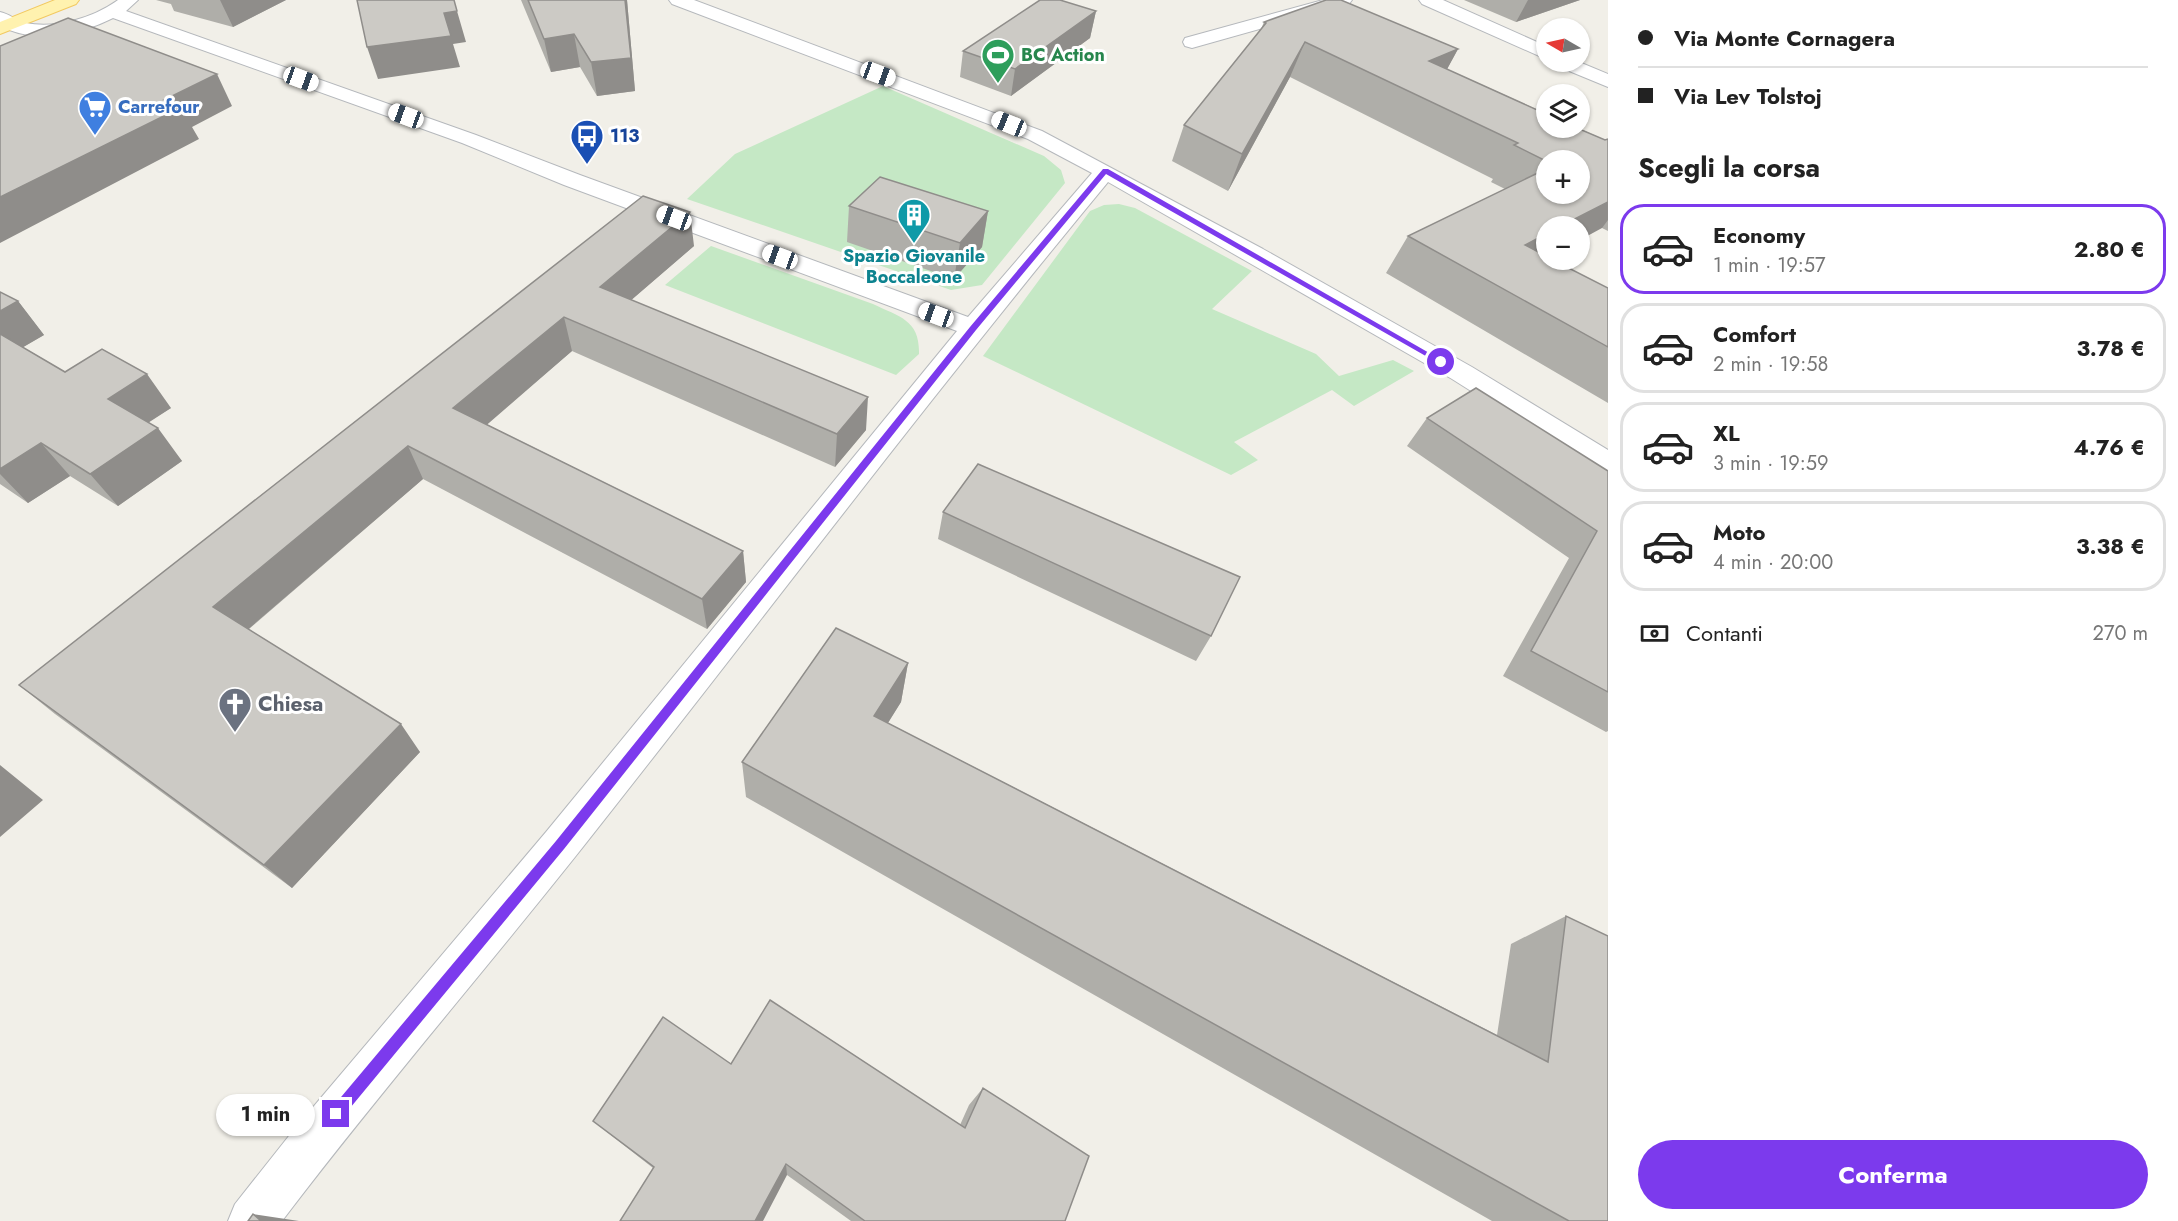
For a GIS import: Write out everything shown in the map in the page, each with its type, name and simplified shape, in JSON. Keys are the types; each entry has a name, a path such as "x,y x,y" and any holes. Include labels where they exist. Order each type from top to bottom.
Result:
{"main road":[{"path":"3,13 70,0"}],"street":[{"path":"39,48 106,15 129,0"},
{"path":"678,0 1019,128 1105,171 1462,373 1608,464"},
{"path":"1192,42 1343,0"},
{"path":"1428,0 1536,49"},
{"path":"3,13 34,29 56,28 106,15 469,139 572,180 973,328"},
{"path":"1587,72 1608,81"},
{"path":"252,1221 308,1148 560,845 973,328 1105,171"}],"green space":[{"path":"883,86 1044,156 1061,170 1065,183 982,285 951,290 687,199 735,154"},
{"path":"1119,204 1135,208 1252,271 1212,309 1316,354 1339,376 1393,360 1414,371 1354,406 1332,390 1234,442 1258,460 1231,475 983,356 1090,211 1104,205"},
{"path":"711,246 873,304 900,317 912,327 916,334 919,354 896,375 665,285"}],"building":[{"path":"357,0 454,0 457,11 444,13 451,36 367,47"},
{"path":"528,0 625,0 631,58 591,62 574,34 544,39"},
{"path":"1040,0 1060,0 1096,11 1015,69 963,51"},
{"path":"1326,0 1341,0 1458,49 1429,61 1536,109 1536,138 1590,138 1590,134 1605,140 1608,139 1608,202 1581,216 1536,216 1536,239 1525,245 1536,251 1536,270 1573,270 1608,288 1608,347 1408,236 1536,174 1536,204 1590,204 1590,150 1536,150 1536,156 1514,145 1518,143 1305,42 1242,154 1184,125 1266,23 1264,22"},
{"name":"Carrefour","path":"68,18 217,74 164,100 182,107 0,197 0,46"},
{"path":"880,177 988,211 960,243 849,206"},
{"path":"643,196 690,212 600,287 868,397 837,434 564,317 453,408 743,551 702,599 408,446 213,607 401,724 264,865 19,685"},
{"path":"0,292 18,301 0,311"},
{"path":"0,334 65,372 102,349 147,374 108,399 158,428 90,474 41,443 0,469"},
{"path":"1476,388 1608,471 1608,692 1531,651 1597,531 1427,418"},
{"path":"978,464 1240,577 1211,636 943,512"},
{"path":"836,628 908,663 874,716 1548,1062 1566,916 1608,936 1608,1221 1569,1221 742,762"},
{"path":"770,1000 965,1128 983,1088 1089,1156 1065,1221 865,1221 786,1164 755,1221 620,1221 654,1167 593,1121 663,1017 731,1064"},
{"path":"253,1214 261,1221 248,1221"}],"place":[{"name":"BC Action","path":"998,84"},
{"name":"Carrefour","path":"95,136"},
{"name":"113","path":"587,165"},
{"name":"Spazio Giovanile Boccaleone","path":"914,244"},
{"name":"Chiesa","path":"235,733"}],"route":[{"path":"336,1114 560,845 973,328 1105,171 1256,254 1441,362"}]}
